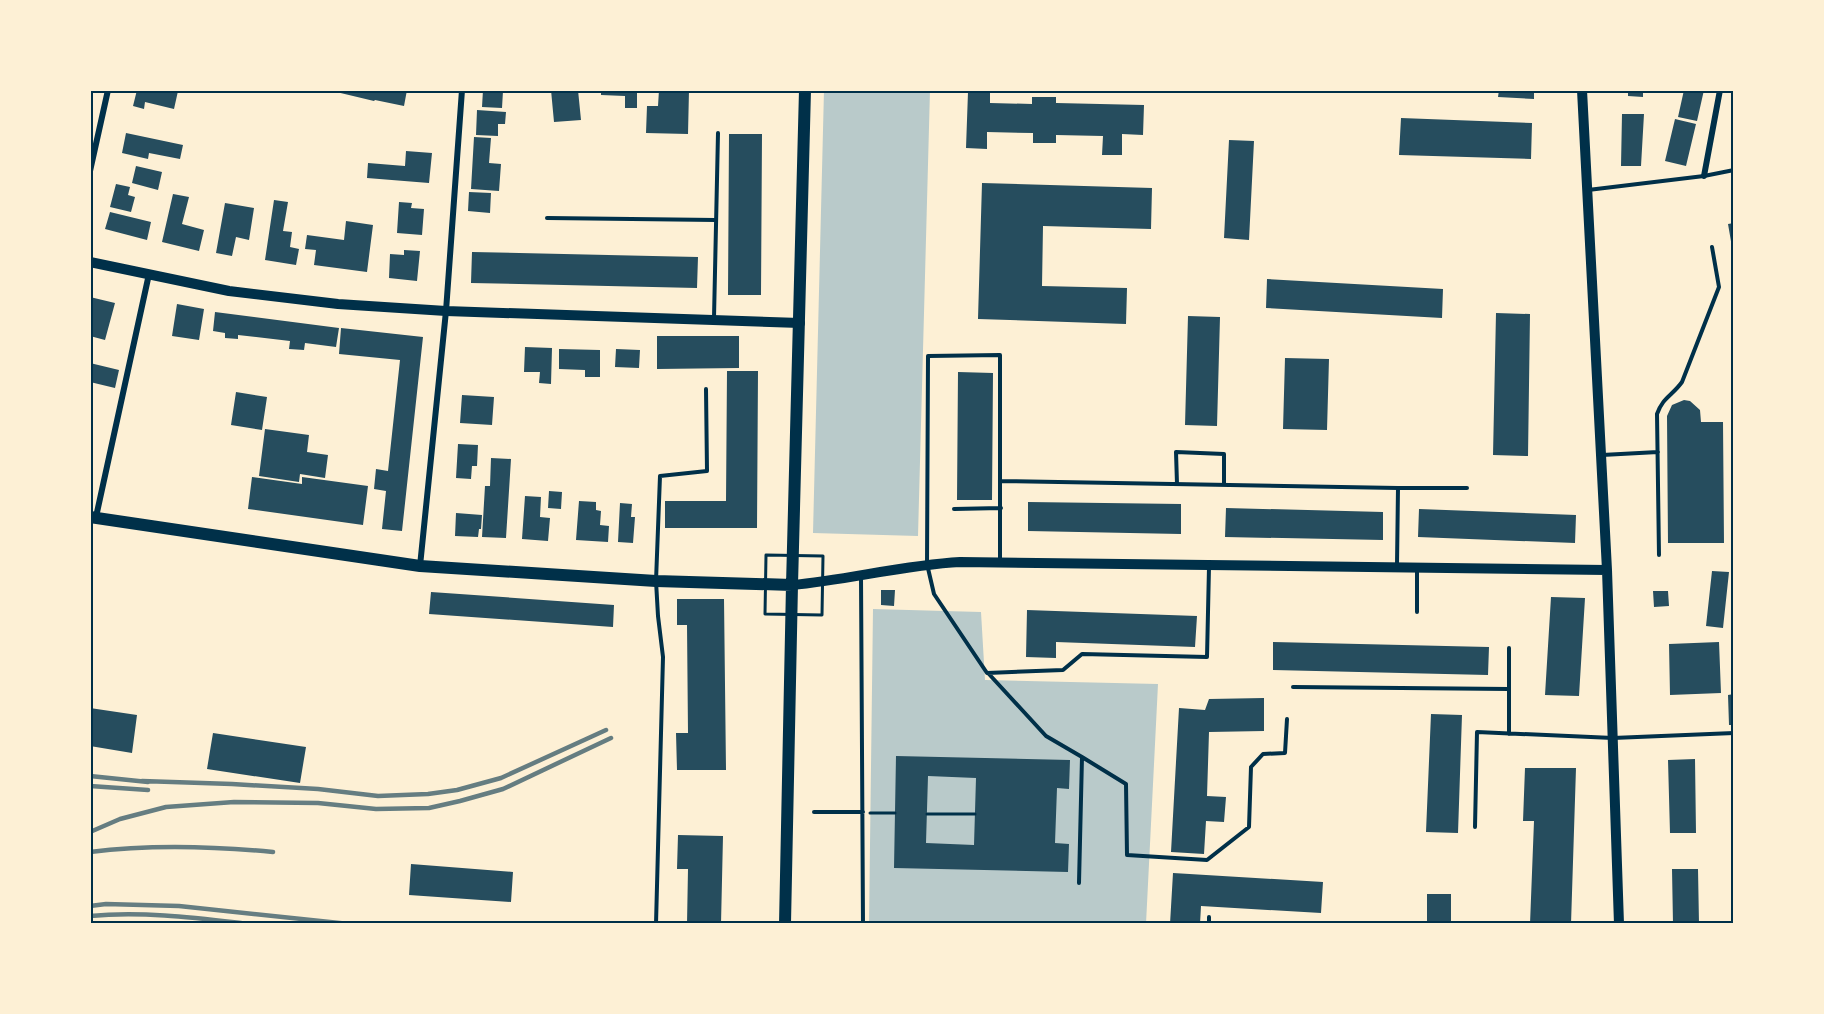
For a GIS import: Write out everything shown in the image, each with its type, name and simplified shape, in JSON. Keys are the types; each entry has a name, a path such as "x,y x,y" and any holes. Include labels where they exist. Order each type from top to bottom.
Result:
{"main road":[{"path":"785,924 805,90"},
{"path":"93,518 420,566 656,581 792,585"}],"street":[{"path":"90,171 108,90"},
{"path":"420,566 446,311 462,90"},
{"path":"1582,90 1607,570 1619,924"},
{"path":"1704,176 1720,90"},
{"path":"90,262 240,292 338,304 446,311 800,323"},
{"path":"93,518 149,274"},
{"path":"792,585 927,564 1000,562 1607,570"}],"lane":[{"path":"714,319 718,133"},
{"path":"1587,190 1704,176 1734,170"},
{"path":"547,218 716,220"},
{"path":"1659,555 1658,414 1662,402 1682,382 1719,287 1712,248"},
{"path":"1000,562 1000,355 928,356 927,564 934,594 987,673 1046,736 1126,784 1127,855 1207,860 1249,827 1251,767 1263,754 1286,753 1287,719"},
{"path":"656,924 663,657 657,616 656,581 660,476 707,471 706,389"},
{"path":"1177,484 1176,452 1224,454 1224,485"},
{"path":"1601,455 1658,452"},
{"path":"1001,481 1467,488"},
{"path":"1397,568 1398,488"},
{"path":"954,509 1001,508"},
{"path":"987,673 1063,670 1082,654 1207,657 1209,565"},
{"path":"1417,568 1418,612"},
{"path":"861,576 863,924"},
{"path":"1509,648 1509,734"},
{"path":"1293,687 1509,689"},
{"path":"1475,827 1477,732 1613,738 1734,733"},
{"path":"1079,883 1082,758"},
{"path":"814,812 864,813"},
{"path":"1209,917 1209,924"}],"path":[{"path":"864,813 895,813"},
{"path":"927,814 975,814"}],"shaded area":[{"path":"824,90 930,90 918,536 813,533"},
{"path":"873,609 981,612 985,680 1158,684 1146,924 869,924"}],"building":[{"path":"137,90 178,91 174,109 145,102 144,109 133,106"},
{"path":"328,90 407,90 404,106"},
{"path":"483,90 503,91 502,108 482,107"},
{"path":"551,90 578,90 581,120 554,122"},
{"path":"601,90 637,90 637,108 625,108 625,96 601,95"},
{"path":"659,90 689,90 688,134 646,133 647,106 658,106"},
{"path":"1499,90 1534,90 1534,99 1498,97"},
{"path":"1620,90 1643,90 1643,97 1628,96 1628,92 1619,92"},
{"path":"1684,90 1704,90 1697,121 1678,117"},
{"path":"968,92 990,93 990,103 1032,104 1032,97 1056,97 1056,103 1144,105 1143,135 1122,134 1122,155 1102,155 1103,136 1056,135 1056,143 1033,143 1033,133 987,132 987,149 966,148"},
{"path":"477,110 506,112 505,124 498,124 498,136 476,135"},
{"path":"1622,114 1644,114 1641,166 1621,166"},
{"path":"1401,118 1532,123 1531,159 1399,155"},
{"path":"1675,119 1696,124 1686,166 1665,161"},
{"path":"126,133 183,145 180,159 149,153 148,159 122,153"},
{"path":"729,134 762,134 761,295 728,295"},
{"path":"474,137 491,138 489,163 501,164 499,191 471,189"},
{"path":"1229,140 1254,141 1249,240 1224,238"},
{"path":"406,151 432,153 429,183 367,178 368,163 405,166"},
{"path":"136,166 162,172 158,190 132,183"},
{"path":"982,183 1152,188 1151,229 1043,226 1042,286 1127,288 1126,324 978,319"},
{"path":"116,184 130,187 128,195 135,197 131,212 110,207"},
{"path":"469,192 491,193 490,213 468,211"},
{"path":"173,194 189,197 182,224 204,230 199,251 162,242"},
{"path":"274,200 288,202 283,231 292,232 290,247 299,249 296,265 265,260"},
{"path":"399,202 412,203 411,208 424,209 422,235 397,233"},
{"path":"225,203 254,208 249,240 236,237 232,256 216,253"},
{"path":"110,212 151,222 147,240 105,229"},
{"path":"346,221 373,225 367,272 314,265 316,250 305,249 307,235 344,240"},
{"path":"1734,223 1734,253 1733,253 1728,224"},
{"path":"404,250 420,251 417,281 389,278 390,254 404,255"},
{"path":"472,252 698,257 697,288 471,283"},
{"path":"1267,279 1443,289 1442,318 1266,308"},
{"path":"90,297 115,303 105,340 90,336"},
{"path":"177,304 204,309 199,340 172,336"},
{"path":"215,312 339,328 336,347 305,343 304,350 289,349 290,341 238,335 238,339 225,338 225,333 213,331"},
{"path":"1496,313 1530,314 1528,456 1493,455"},
{"path":"1188,316 1220,317 1217,426 1185,425"},
{"path":"341,328 423,337 402,531 382,529 386,491 374,489 376,469 388,471 400,360 339,354"},
{"path":"657,336 739,336 739,368 657,369"},
{"path":"525,347 552,348 551,384 539,383 540,372 524,372"},
{"path":"559,349 600,350 600,377 585,377 585,370 559,369"},
{"path":"616,349 640,350 639,368 615,367"},
{"path":"1285,358 1329,359 1327,430 1283,429"},
{"path":"90,363 119,370 115,388 90,382"},
{"path":"727,371 758,371 757,528 665,528 665,501 726,501"},
{"path":"958,372 993,373 992,500 957,500"},
{"path":"236,392 267,397 262,430 231,425"},
{"path":"462,395 494,397 492,425 460,423"},
{"path":"1684,400 1690,401 1700,410 1701,422 1723,422 1724,543 1668,543 1667,416 1672,405"},
{"path":"265,429 309,435 307,452 328,455 325,478 300,474 299,482 259,476"},
{"path":"458,444 478,445 477,466 472,466 471,479 456,478"},
{"path":"491,458 511,459 506,538 482,537 485,486 490,486"},
{"path":"252,477 302,484 302,477 368,486 363,525 248,509"},
{"path":"549,491 562,492 561,509 548,508"},
{"path":"525,496 541,497 540,517 550,518 548,541 522,539"},
{"path":"579,501 596,502 596,510 601,511 600,525 609,526 608,542 576,540"},
{"path":"1028,502 1181,504 1181,534 1028,531"},
{"path":"620,503 632,504 631,517 635,517 633,543 618,542"},
{"path":"1226,508 1383,512 1383,540 1225,537"},
{"path":"1419,509 1576,515 1575,543 1418,537"},
{"path":"456,513 482,515 478,537 455,536"},
{"path":"1712,571 1729,572 1723,628 1706,626"},
{"path":"881,590 895,590 894,606 881,605"},
{"path":"1653,591 1668,591 1669,606 1654,607"},
{"path":"431,592 614,605 613,627 429,614"},
{"path":"1551,597 1585,598 1579,696 1545,695"},
{"path":"677,599 724,599 726,770 677,770 676,733 688,733 687,625 677,625"},
{"path":"1027,610 1197,616 1195,647 1056,642 1056,658 1026,657"},
{"path":"1273,642 1489,647 1488,675 1273,670"},
{"path":"1719,642 1721,693 1670,695 1669,644"},
{"path":"1734,694 1734,725 1729,725 1728,695"},
{"path":"1264,698 1264,731 1209,732 1207,796 1226,797 1224,822 1206,821 1204,854 1171,852 1179,708 1205,710 1209,699"},
{"path":"90,708 137,715 132,753 90,746"},
{"path":"1431,714 1462,715 1458,833 1426,832"},
{"path":"213,733 306,747 300,783 207,769"},
{"path":"896,756 1070,760 1069,789 1057,788 1055,843 1069,844 1068,872 894,868","holes":["928,776 976,778 974,845 926,843"]},
{"path":"1695,759 1696,833 1670,833 1668,760"},
{"path":"1525,768 1576,768 1571,924 1530,924 1534,821 1523,821"},
{"path":"678,835 723,836 721,924 687,924 688,869 677,869"},
{"path":"411,864 513,872 511,902 409,895"},
{"path":"1672,869 1698,869 1699,924 1673,924"},
{"path":"1173,873 1323,882 1321,913 1201,906 1200,924 1170,924"},
{"path":"1427,894 1451,894 1451,924 1427,924"}],"railway":[{"path":"142,781 318,789 378,796 428,794 457,790 501,778 606,730"},
{"path":"90,832 120,819 166,807 234,802 318,803 376,809 429,808 503,789 611,738"},
{"path":"90,776 148,782"},
{"path":"90,786 148,790"},
{"path":"90,852 182,847 273,852"},
{"path":"90,906 106,904 179,906 349,924"},
{"path":"90,916 150,915 250,924"}]}
